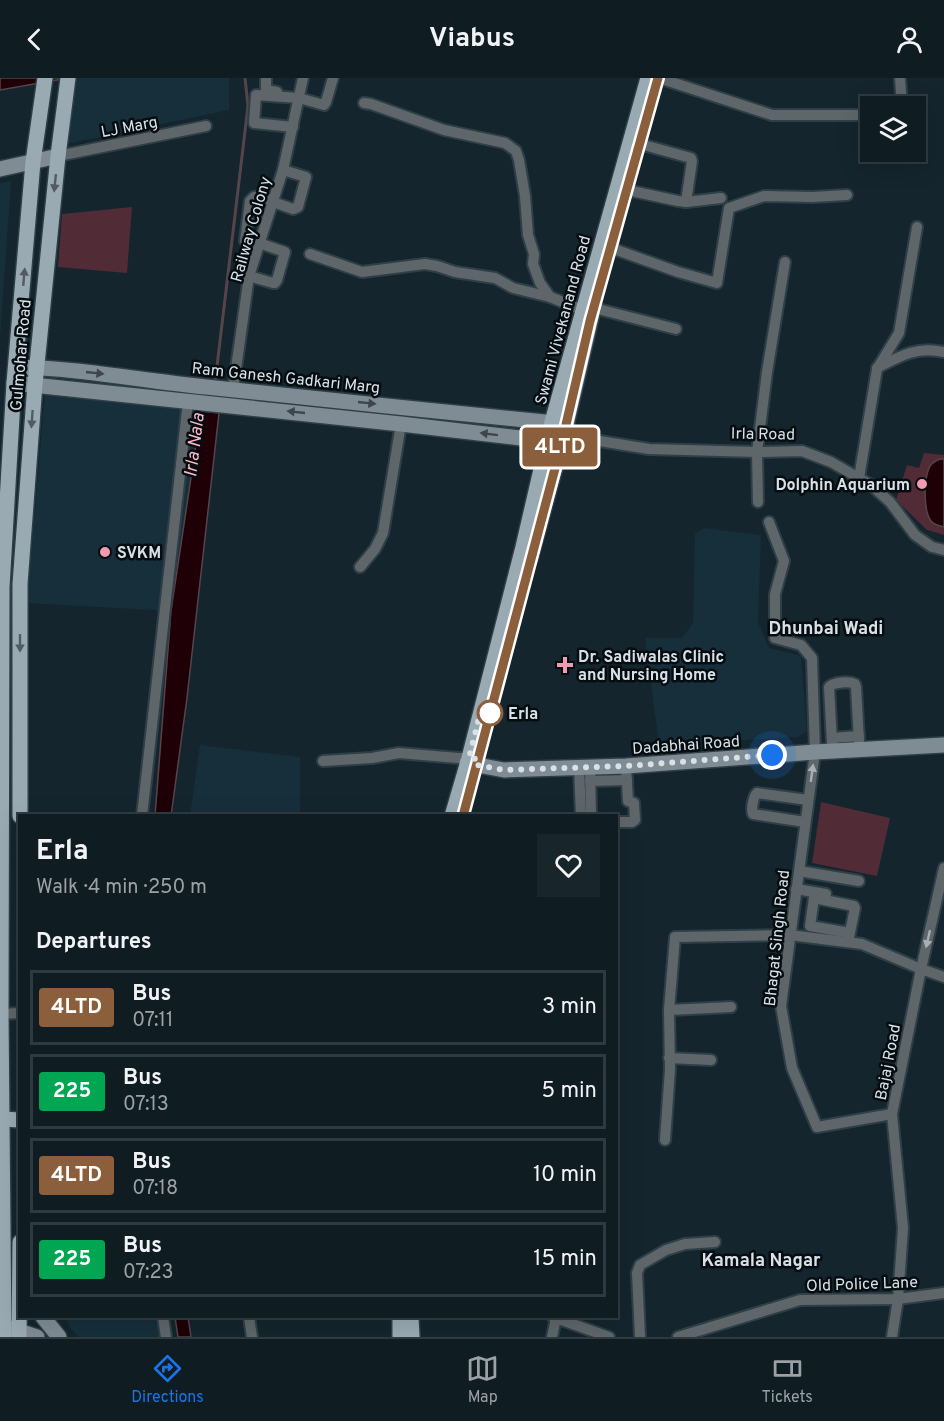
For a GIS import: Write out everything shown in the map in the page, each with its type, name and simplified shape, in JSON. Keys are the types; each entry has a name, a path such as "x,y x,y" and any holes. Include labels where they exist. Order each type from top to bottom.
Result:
{"main road":[{"name":"Swami Vivekanand Road","path":"453,814 470,761 520,558 555,441 648,78"},
{"name":"Swami Vivekanand Road","path":"588,309 610,248 658,78"},
{"name":"Gulmohar Road","path":"9,1331 2,1267 1,582 14,383 33,162 45,81"},
{"name":"Gulmohar Road","path":"20,814 20,584 35,384 57,156 68,81"},
{"name":"Swami Vivekanand Road","path":"463,814 470,761"},
{"path":"2,1119 18,1119"},
{"path":"9,1331 18,1270"},
{"path":"400,1318 400,1337"},
{"path":"411,1318 412,1337"}],"street":[{"path":"266,78 265,88 268,91 300,96 324,105 333,78"},
{"name":"Railway Colony","path":"229,389 249,276 283,170 303,78"},
{"path":"658,78 772,115 860,115"},
{"path":"900,78 901,96"},
{"path":"293,127 254,123 255,97 258,94 300,96"},
{"path":"364,103 444,130 504,143 516,151 523,187 528,235 534,254 533,264 540,283 550,297"},
{"name":"LJ Marg","path":"57,156 206,126"},
{"path":"640,144 691,158 686,202"},
{"path":"0,169 57,156"},
{"path":"245,241 252,198 258,195 295,209 298,207 306,177 283,170"},
{"path":"627,190 686,202 721,198"},
{"path":"610,248 717,283 729,208 764,195 813,198 847,195"},
{"path":"859,478 877,369 899,333 917,227"},
{"path":"249,276 273,283 277,280 285,252 259,243"},
{"path":"310,254 362,272 425,264 437,266 455,272 495,278 513,288 588,309 676,329"},
{"path":"758,502 757,452 785,262"},
{"path":"877,369 906,353 935,350 944,352"},
{"name":"Ram Ganesh Gadkari Marg","path":"16,367 37,367 205,387 559,423"},
{"name":"Ram Ganesh Gadkari Marg","path":"14,383 555,441"},
{"path":"142,814 188,401"},
{"path":"559,423 581,438"},
{"path":"360,567 375,549 383,533 401,424"},
{"path":"555,441 581,438"},
{"name":"Irla Road","path":"581,438 650,449 802,451 831,462 871,486 890,502 915,536 932,547 944,549"},
{"name":"Bhagat Singh Road","path":"769,522 784,561 776,594 775,638 801,645 812,658 814,748 781,1006 792,1068 817,1127 892,1114"},
{"path":"1,582 20,584"},
{"path":"832,741 829,687 832,684 851,682 856,687 859,739"},
{"name":"Dadabhai Road","path":"470,761 504,770 626,773 814,748 832,741 944,736"},
{"name":"Dadabhai Road","path":"470,761 504,764 814,748 944,745"},
{"path":"323,761 372,758 399,753 470,761"},
{"path":"581,814 587,772"},
{"path":"587,772 591,814"},
{"path":"618,822 635,820 634,803 628,801 626,773"},
{"path":"803,822 753,814 754,795 757,793 806,805"},
{"name":"Bajaj Road","path":"892,1337 898,1299 903,1228 892,1114 944,868"},
{"path":"799,871 859,881"},
{"path":"814,892 816,874"},
{"path":"796,889 855,899"},
{"path":"828,934 810,926 814,898 854,906 849,938"},
{"path":"794,909 811,911"},
{"path":"665,1140 669,1010 675,937 828,934 849,938 944,977"},
{"path":"669,1010 731,1007"},
{"path":"0,1014 18,1013"},
{"path":"669,1058 711,1060"},
{"path":"640,1337 637,1273 640,1265 666,1250 685,1244 715,1242"},
{"name":"Old Police Lane","path":"678,1337 800,1300 898,1299 944,1293"},
{"path":"44,1318 58,1337"},
{"path":"163,1318 166,1337"},
{"path":"249,1318 252,1337"},
{"path":"552,1337 555,1318"},
{"path":"558,1318 609,1337"},
{"path":"9,1331 37,1337"}],"shaded area":[{"path":"0,78 68,78 0,90"},
{"path":"77,78 229,78 229,110 66,144"},
{"path":"11,181 0,337 0,183"},
{"path":"132,207 127,273 58,267 62,214"},
{"name":"SVKM","path":"45,393 201,411 171,611 27,603"},
{"path":"201,411 219,413 187,698 171,814 155,814 171,611"},
{"name":"Dolphin Aquarium","path":"924,453 944,455 944,535 927,530 896,500 907,465 919,468"},
{"path":"944,459 944,527 935,524 928,516 925,487 929,468 933,462"},
{"path":"704,528 761,535 758,622 769,648 801,656 807,731 798,737 659,745 645,638 682,638 693,623 695,534"},
{"path":"200,745 300,757 300,814 190,814"},
{"path":"821,802 890,818 877,876 812,863"},
{"path":"65,1318 158,1318 160,1337 79,1337 70,1328"},
{"path":"175,1318 188,1318 191,1337 178,1337"}],"waterway":[{"name":"Irla Nala","path":"215,383 248,106 245,78"}],"bus line":[{"name":"4LTD","path":"464,814 562,442 590,321 658,78"}],"place":[{"name":"Dolphin Aquarium","path":"922,484"},
{"name":"SVKM","path":"105,552"},
{"name":"Dr. Sadiwalas Clinic and Nursing Home","path":"565,665"},
{"name":"Erla","path":"490,713"}],"district":[{"name":"Dhunbai Wadi","path":"826,628"},
{"name":"Kamala Nagar","path":"761,1260"}],"route":[{"path":"490,713 481,710 469,758 478,759 477,765 504,770 666,764 772,755"}]}
